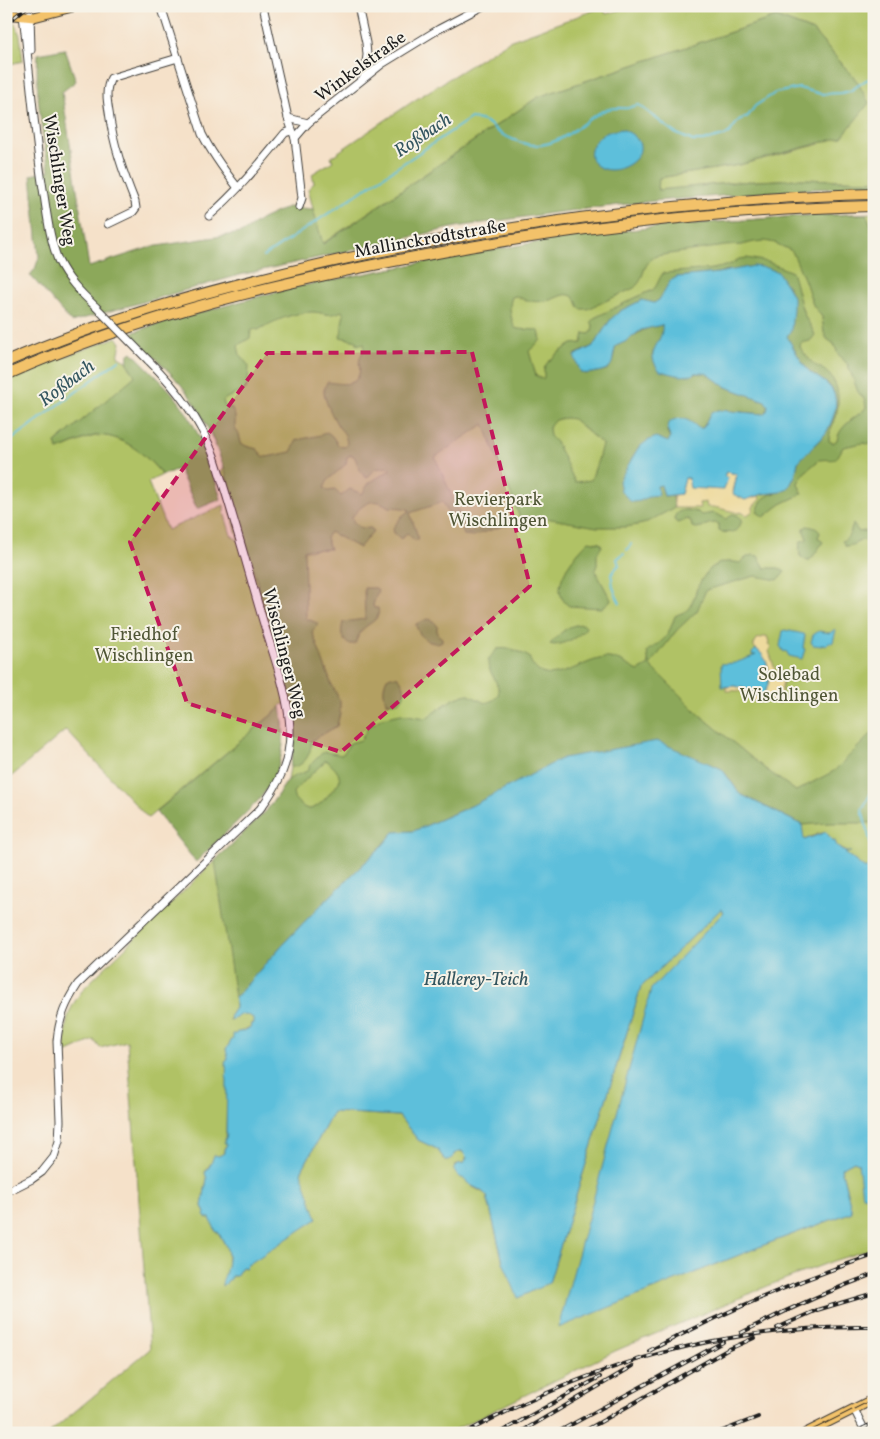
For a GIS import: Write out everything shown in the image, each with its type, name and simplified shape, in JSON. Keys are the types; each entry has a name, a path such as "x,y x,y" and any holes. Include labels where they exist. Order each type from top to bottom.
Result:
{"highway":[{"name":"Mallinckrodtstraße","path":"6,362 111,321 218,289 277,274 411,245 528,225 664,207 800,197 874,194"},
{"name":"Mallinckrodtstraße","path":"6,374 81,344 137,325 228,297 343,270 569,231 665,219 800,209 874,206"}],"main road":[{"path":"28,15 54,6"},
{"path":"6,14 41,16 76,6"},
{"path":"806,1433 874,1399"}],"street":[{"path":"161,6 202,134 209,149 238,188"},
{"path":"263,6 293,134 302,198 299,207"},
{"path":"358,6 368,55 364,77"},
{"name":"Winkelstraße","path":"209,216 238,188 285,133 293,134 382,64 439,29 483,6"},
{"name":"Wischlinger Weg","path":"6,1192 42,1172 54,1156 59,1141 57,1041 61,1014 71,994 78,984 260,809 270,796 280,777 288,751 290,728 282,686 214,456 206,436 187,404 171,384 73,283 63,268 56,252 50,232 34,124 30,71 27,60 28,15"},
{"path":"368,55 382,64"},
{"path":"108,224 136,208 112,135 107,96 108,84 112,78 178,58"},
{"name":"Winkelstraße","path":"288,118 308,123"},
{"path":"854,1409 866,1433"},
{"path":"6,1410 8,1433"}],"highlighted area":[{"path":"472,352 530,586 341,752 187,703 130,542 267,353"}],"green space":[{"path":"632,6 874,6 874,181 799,179 738,182 658,191 658,178 739,165 820,144 857,81 813,31 776,17 538,97 322,244 308,189 314,183 312,174 333,161 331,157 415,100 509,41 603,7 606,14"},
{"path":"776,17 813,31 857,81 869,103 842,137 739,165 659,178 658,190 738,182 799,179 874,181 874,187 811,189 654,201 456,227 240,275 71,322 30,275 35,269 39,257 31,175 49,171 38,98 38,54 65,49 76,81 62,92 89,267 151,247 241,233 262,219 288,207 313,209 323,244 538,97"},
{"path":"14,22 20,35 23,61 6,65 6,28"},
{"path":"874,213 874,886 864,868 846,852 837,847 835,841 823,833 804,840 235,998 235,1008 230,1020 241,1014 254,1018 253,1023 250,1024 251,1026 236,1034 226,1049 228,1059 225,1063 228,1072 227,1145 224,1153 211,1163 205,1172 207,1179 202,1206 228,1250 227,1281 231,1276 236,1276 241,1268 245,1268 248,1265 333,1112 399,1116 418,1140 437,1149 445,1160 460,1151 465,1154 466,1159 464,1163 455,1166 471,1186 487,1196 503,1262 549,1283 641,987 721,909 724,912 558,1327 852,1212 841,1168 854,1161 858,1163 867,1196 872,1199 874,1198 874,1248 775,1283 615,1351 448,1433 49,1433 150,1349 127,1041 100,1048 94,1040 65,1053 66,1025 70,1011 85,987 267,810 288,780 294,751 295,726 292,702 281,705 281,707 148,818 66,730 6,781 6,381 117,337 121,343 118,357 127,361 136,376 55,443 58,450 95,436 105,436 124,442 142,453 162,475 148,482 167,530 224,505 224,512 231,535 239,541 220,474 224,468 201,414 182,386 132,333 154,325 291,288 457,256 569,237 666,226 800,216"},
{"path":"866,214 874,231 874,445 863,443 843,447 836,458 819,460 804,473 798,483 802,494 781,504 764,517 757,512 765,498 781,492 795,476 798,462 826,433 834,416 836,402 833,390 806,368 787,338 793,306 788,286 728,270 718,273 677,277 670,283 659,300 654,303 642,300 611,319 593,346 574,355 585,374 606,370 612,362 616,346 644,330 663,325 661,339 653,353 653,358 660,371 679,374 706,373 726,387 766,401 767,411 764,414 718,410 708,418 703,428 667,431 670,439 657,486 661,485 664,496 673,495 674,508 643,524 626,527 597,527 540,517 524,519 473,536 464,535 456,513 449,515 443,502 410,513 419,540 414,540 407,533 401,539 394,533 393,528 402,516 410,510 390,507 375,501 364,505 352,517 353,520 359,527 371,528 373,531 359,548 330,532 326,538 330,549 304,550 306,618 319,624 312,631 331,683 340,701 340,713 337,726 311,741 310,751 303,763 290,767 294,735 292,702 216,446 189,395 132,333 154,325 291,288 457,256 569,237 666,226 800,216","holes":["765,241 775,243 792,251 813,305 822,317 824,333 848,365 858,392 865,400 866,408 844,426 837,440 833,443 829,441 838,408 836,385 831,377 823,369 815,365 800,347 801,343 810,341 815,335 804,314 792,272 768,262 747,258 739,259 729,265 713,269 663,273 656,286 649,292 594,318 591,322 593,325 592,332 589,334 584,333 582,343 572,344 547,363 543,379 536,376 529,351 541,340 539,331 515,328 510,313 512,297 516,296 528,301 541,301 569,295 575,299 580,309 588,309 634,288 641,280 647,264 656,256","342,311 344,315 340,337 357,341 357,345 364,343 364,349 359,360 360,372 357,378 346,384 327,382 324,390 325,398 337,424 345,435 347,445 344,447 339,446 327,432 297,440 291,452 267,457 263,456 257,449 241,443 239,434 235,429 235,416 232,409 225,407 223,401 246,389 249,366 240,355 238,346 250,338 251,331 258,330 283,318 311,312 337,313","558,419 573,419 602,444 591,480 575,482 556,442 550,436 549,427","484,424 520,518 468,533 435,457","354,456 360,471 367,478 375,469 388,467 390,470 369,483 362,494 350,489 341,496 335,490 328,491 324,488 328,480 346,464 347,457"]},
{"path":"132,352 173,394 190,418 208,457 221,499 197,509 179,469 162,475 141,453 114,438 94,436 58,450 55,443 135,376 128,361 128,355"},
{"path":"686,510 698,512 701,515 714,513 727,519 732,514 742,519 737,530 727,533 719,531 719,524 715,523 696,528 692,527 691,521 687,519 679,523 675,521 677,513"},
{"path":"853,524 859,532 874,529 874,533 865,541 862,540 846,546 842,541 848,536"},
{"path":"807,526 818,530 820,533 818,537 823,542 812,558 807,561 800,556 799,550 801,541 807,539 804,528"},
{"path":"589,541 600,543 602,546 597,554 595,570 611,600 602,608 569,606 562,599 560,590 561,581 570,563"},
{"path":"758,556 765,568 779,568 785,572 778,580 755,576 706,590 697,611 677,630 650,665 700,715 764,768 796,791 834,771 874,731 874,823 802,825 740,794 722,769 471,806 414,831 394,832 282,945 235,998 215,861 267,810 288,780 309,770 309,766 322,753 341,755 350,743 361,740 368,727 382,718 401,714 426,718 453,699 467,694 485,703 493,700 498,696 499,691 488,661 497,649 517,651 529,657 535,668 544,674 565,672 599,659 609,658 620,661 638,671 649,665 647,651 665,638 675,616 688,609 700,582 708,571 725,562 740,563 747,557","holes":["326,760 338,773 339,782 318,805 310,809 305,808 294,798 293,792"]},
{"path":"364,588 376,588 378,590 373,605 374,608 378,608 379,612 375,620 364,628 355,644 348,644 342,634 343,622 365,619"},
{"path":"427,619 432,620 437,625 437,634 442,638 442,641 438,643 429,642 419,632 416,624"},
{"path":"583,624 586,627 580,634 564,643 550,644 568,628"},
{"path":"391,676 398,677 404,687 404,696 401,700 392,703 386,702 384,693 387,678"},
{"path":"281,707 284,734 283,746 281,758 272,781 257,802 196,862 156,812"}],"sand":[{"path":"726,472 737,474 733,492 748,499 759,496 760,499 753,507 753,511 747,515 741,512 707,507 706,502 699,503 700,508 674,508 673,495 681,494 685,478 724,477"},
{"path":"767,636 768,645 771,647 769,651 776,673 769,674 764,659 754,647 757,639"},
{"path":"769,676 783,679 780,704 777,704 778,701 774,698 760,703 751,700 740,691 726,691 726,687 735,686 753,691 754,695 765,690"}],"water":[{"path":"622,129 634,136 640,144 635,160 618,169 608,170 594,164 591,150 599,137 610,131"},
{"path":"754,266 778,272 793,297 791,331 787,336 807,369 827,384 835,397 835,409 826,433 798,462 795,476 788,489 781,492 763,494 745,500 733,494 737,474 726,472 724,476 728,478 724,490 690,488 688,478 685,478 681,494 664,496 661,485 657,486 658,495 650,496 640,501 630,501 621,491 619,481 638,448 656,437 668,442 670,438 667,426 670,422 682,419 691,422 698,428 703,428 711,413 718,410 764,414 768,406 765,401 726,387 706,373 681,376 660,371 655,364 653,352 662,332 662,325 641,330 627,341 616,346 612,364 603,370 581,373 574,356 593,346 611,319 620,311 642,300 654,303 659,300 670,281 677,277 718,273"},
{"path":"835,629 832,643 822,644 822,646 813,645 811,642 813,635 819,631 830,633"},
{"path":"783,631 805,635 803,648 805,649 802,659 789,656 780,646"},
{"path":"756,649 761,653 768,666 769,681 763,693 758,697 754,695 753,691 735,686 722,687 721,664 735,663 756,655 752,655 752,653"},
{"name":"Hallerey-Teich","path":"657,741 722,769 740,794 802,825 804,840 826,832 835,841 840,850 851,852 845,853 864,868 873,869 874,1198 862,1196 858,1163 854,1161 841,1168 852,1212 764,1245 558,1328 651,989 724,912 721,909 641,987 549,1283 518,1298 503,1262 487,1196 454,1171 458,1164 464,1163 467,1158 462,1151 454,1154 453,1158 445,1160 437,1149 418,1140 399,1116 333,1112 301,1172 317,1219 246,1266 246,1268 241,1268 236,1276 231,1276 231,1279 222,1286 228,1259 227,1250 210,1218 204,1216 205,1213 202,1206 207,1179 205,1173 214,1155 219,1156 224,1153 224,1149 227,1146 224,1142 227,1135 227,1080 225,1063 228,1059 226,1049 233,1038 233,1034 248,1029 253,1023 253,1018 244,1014 230,1020 235,1008 235,998 282,945 394,832 414,831 471,806 563,758"}],"waterway":[{"name":"Roßbach","path":"263,257 471,118 486,122 501,134 514,140 538,145 557,141 605,110 639,105 675,133 693,141 703,141 724,136 730,132 739,120 748,116 755,106 775,93 799,88 821,94 841,93 850,91 866,80 874,78"},
{"name":"Roßbach","path":"6,444 119,360"},
{"path":"627,550 631,544"},
{"path":"620,603 613,587 611,575 619,565 617,559 624,553"},
{"path":"874,788 862,810 874,856"},
{"path":"868,868 874,857"}],"tram line":[{"path":"806,1433 874,1399"}],"railway":[{"path":"6,24 28,6"},
{"path":"649,1351 759,1298 874,1255"},
{"path":"741,1333 806,1302 874,1274"},
{"path":"777,1328 817,1310 874,1293"},
{"path":"465,1433 563,1386 612,1368 662,1353 713,1341 765,1333 819,1328 874,1327"},
{"path":"581,1433 727,1350 754,1338"},
{"path":"556,1433 723,1342"},
{"path":"519,1433 633,1366"},
{"path":"499,1433 600,1377"},
{"path":"717,1433 758,1417"},
{"path":"853,1433 874,1423"}],"park label":[{"name":"Revierpark Wischlingen","path":"498,509"},
{"name":"Friedhof Wischlingen","path":"144,644"},
{"name":"Solebad Wischlingen","path":"789,684"}]}
